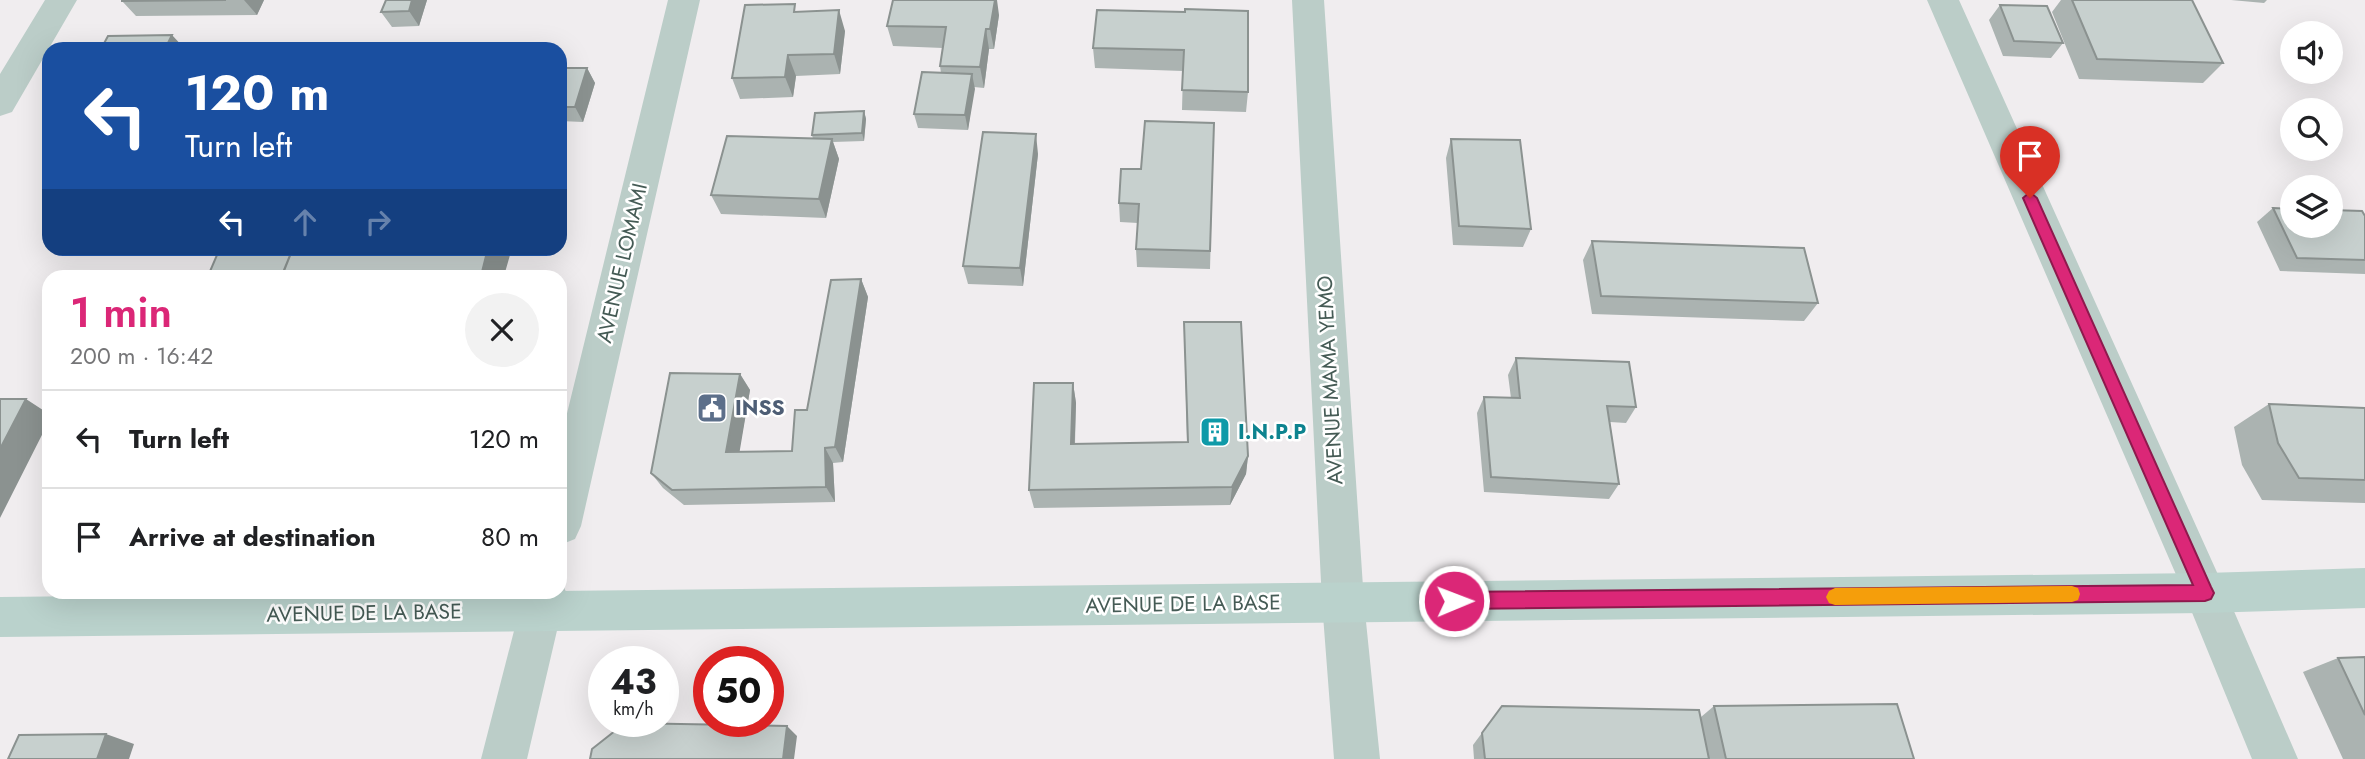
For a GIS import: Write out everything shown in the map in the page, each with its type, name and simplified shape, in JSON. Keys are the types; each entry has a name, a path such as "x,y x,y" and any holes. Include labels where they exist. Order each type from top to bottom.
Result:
{"main road":[{"name":"AVENUE DE LA BASE","path":"0,617 542,601 1343,602 2205,593 2365,588"}],"street":[{"path":"0,103 61,0"},
{"name":"AVENUE LOMAMI","path":"567,496 684,0"},
{"name":"AVENUE MAMA YEMO","path":"1308,0 1343,602 1357,759"},
{"path":"1943,0 2276,759"},
{"path":"504,759 542,601"}],"building":[{"path":"122,0 226,0 122,1"},
{"path":"386,0 412,0 409,11 381,12"},
{"path":"893,0 995,0 990,29 986,29 980,67 940,66 946,27 887,26"},
{"path":"2072,0 2192,0 2223,63 2097,59"},
{"path":"795,4 794,12 839,10 834,54 788,55 785,77 732,78 745,5"},
{"path":"2000,5 2047,6 2063,43 2014,41"},
{"path":"1185,9 1248,11 1248,92 1182,90 1184,50 1093,48 1097,10 1185,12"},
{"path":"172,35 168,42 105,42 108,36"},
{"path":"567,68 587,68 575,107 567,107"},
{"path":"922,72 972,74 965,115 914,114"},
{"path":"864,111 862,133 812,135 815,113"},
{"path":"1145,121 1214,123 1210,251 1136,249 1139,204 1119,203 1121,169 1141,169"},
{"path":"983,132 1036,134 1020,268 963,266"},
{"path":"727,136 832,139 819,199 711,195"},
{"path":"1451,139 1520,140 1531,229 1459,226"},
{"path":"2273,208 2280,208 2280,223"},
{"path":"2343,210 2362,211 2365,216 2365,260 2297,258 2287,238 2343,238"},
{"path":"1592,241 1804,248 1818,303 1601,296"},
{"path":"217,256 290,256 284,270 211,270"},
{"path":"290,256 486,256 482,270 284,270"},
{"name":"INSS","path":"861,279 835,447 825,448 826,487 672,490 651,473 670,373 740,374 726,452 792,451 795,410 807,410 831,280"},
{"name":"I.N.P.P","path":"1184,322 1241,322 1248,456 1232,487 1029,490 1034,383 1073,383 1071,444 1188,442"},
{"path":"1516,358 1629,362 1636,407 1607,406 1619,484 1491,477 1484,397 1520,398"},
{"path":"0,399 26,399 0,449"},
{"path":"2269,404 2365,408 2365,480 2299,478 2278,443"},
{"path":"2365,657 2365,715 2338,658"},
{"path":"1897,704 1914,759 1726,759 1714,706"},
{"path":"1502,706 1699,710 1709,759 1485,759 1482,733"},
{"path":"679,724 693,724 693,737 784,737 784,726 787,726 783,759 590,759 592,749 607,737 679,737"},
{"path":"106,734 97,759 8,759 19,735"}],"slow traffic":[{"path":"1835,597 2072,594"}],"place":[{"name":"INSS","path":"712,408"},
{"name":"I.N.P.P","path":"1215,432"}],"route":[{"path":"1454,601 2205,593 2030,198"}]}
